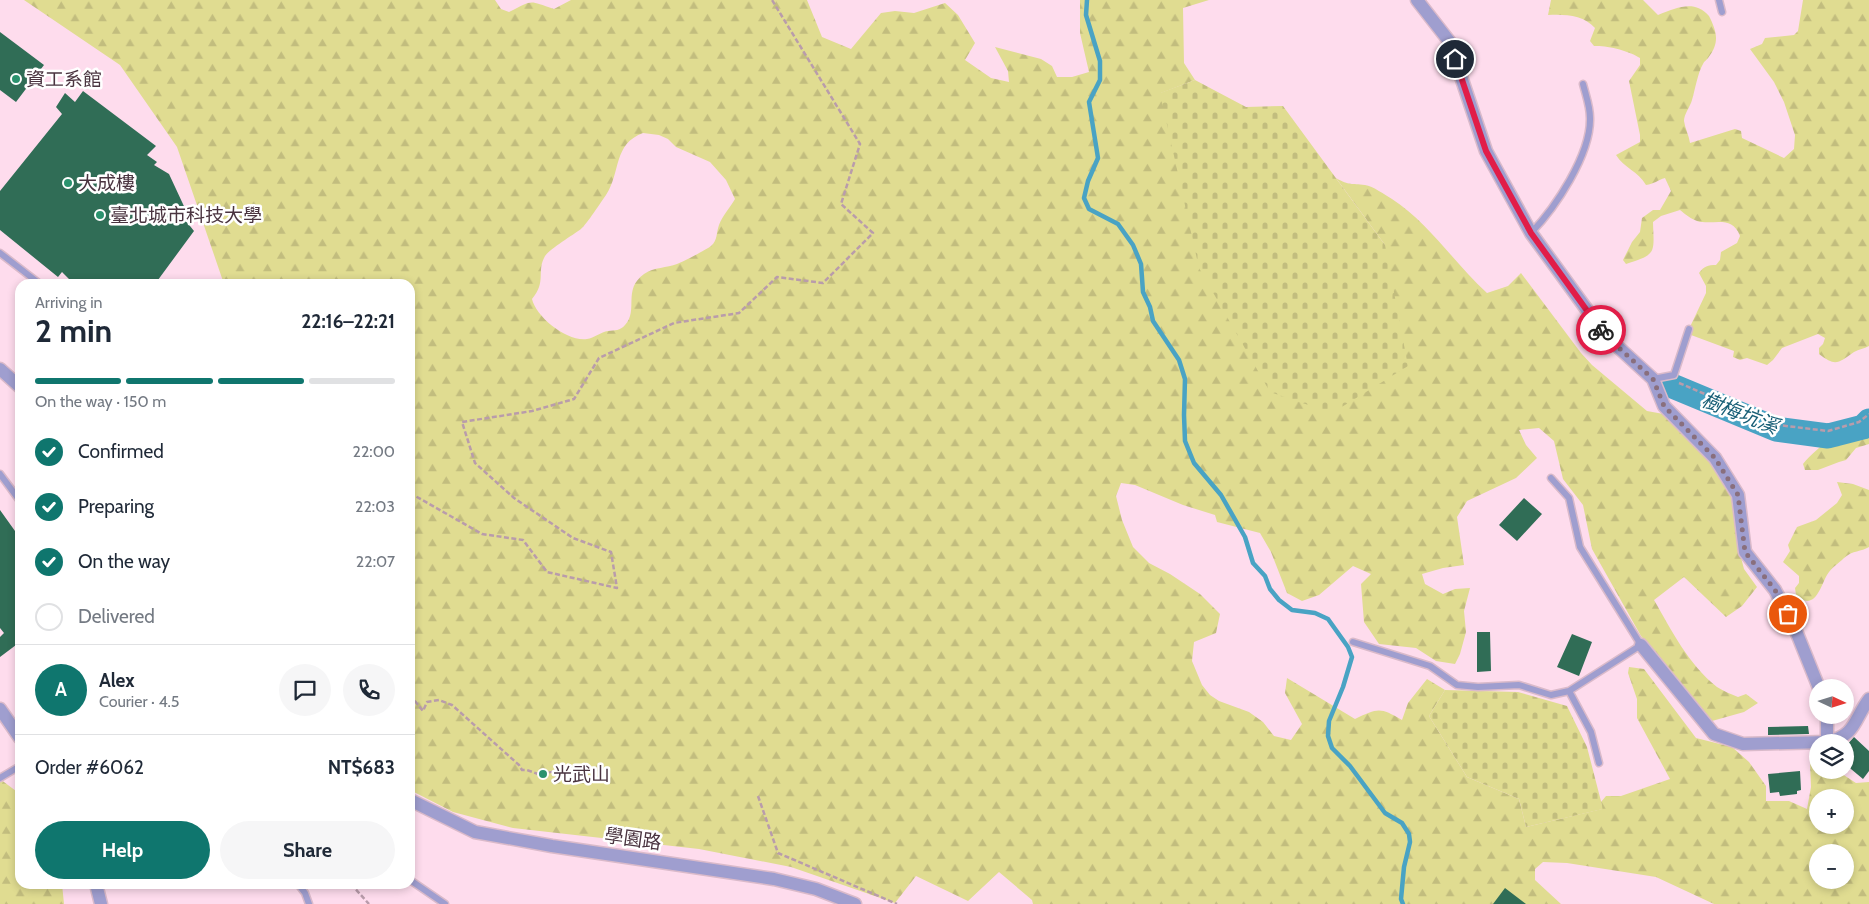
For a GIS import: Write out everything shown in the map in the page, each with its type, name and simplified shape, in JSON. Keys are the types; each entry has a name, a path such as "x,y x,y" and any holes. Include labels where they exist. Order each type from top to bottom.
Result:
{"street":[{"path":"1417,0 1449,41 1486,151 1531,233 1606,336 1653,379 1664,406 1715,458 1738,495 1745,552 1775,590 1794,626 1815,679"},
{"path":"0,369 15,382"},
{"path":"1641,645 1714,734 1743,744 1809,742"},
{"path":"1847,734 1869,699"},
{"path":"0,709 15,731"},
{"name":"學園路","path":"415,802 475,832 552,846 774,879 816,889 855,904"},
{"path":"97,889 101,904"}],"lane":[{"path":"1719,0 1722,12"},
{"path":"1531,233 1548,215 1566,187 1580,159 1590,121 1589,104 1583,84"},
{"path":"0,253 34,279"},
{"path":"1653,379 1674,375 1690,329"},
{"path":"0,474 15,494"},
{"path":"1353,642 1430,666 1457,685 1478,687 1519,685 1551,695 1569,691 1641,645 1580,546 1570,498 1551,478"},
{"path":"1569,691 1591,732 1599,763"},
{"path":"0,778 15,769"},
{"path":"415,883 445,904"},
{"path":"302,889 309,904"}],"path":[{"path":"415,496 482,534 523,540 547,572 617,588 610,552 573,538 514,498 475,463 462,422 532,411 574,399 599,358 674,323 739,313 777,277 824,283 873,233 841,204 860,144 772,0"},
{"path":"1674,375 1680,385 1778,425 1828,431 1859,422 1869,414"},
{"path":"415,701 423,711 427,702 439,700 452,705 519,765 522,770 538,774 558,771"},
{"path":"758,796 778,853 897,904"},
{"path":"355,889 368,904"}],"green space":[{"path":"24,0 495,0 501,9 509,12 527,3 539,4 554,9 571,0 807,0 822,37 851,49 881,13 895,11 914,13 945,3 958,15 975,43 965,60 991,78 1009,82 1008,71 995,47 1041,59 1052,66 1057,77 1072,77 1089,72 1080,33 1080,0 1209,0 1183,8 1184,63 1195,80 1161,93 1385,245 1336,178 1348,183 1372,187 1406,209 1487,293 1508,286 1521,273 1592,365 1647,411 1680,417 1739,493 1738,546 1744,569 1757,587 1742,606 1726,617 1684,577 1654,600 1689,658 1707,678 1724,691 1738,697 1746,694 1758,703 1744,712 1712,721 1641,636 1592,549 1583,505 1563,479 1554,441 1539,428 1519,430 1526,445 1537,458 1516,478 1467,501 1457,517 1464,565 1422,574 1425,584 1443,594 1455,589 1470,588 1464,611 1466,632 1455,664 1436,661 1416,648 1379,644 1364,622 1361,584 1371,574 1353,566 1319,595 1302,601 1287,593 1271,552 1260,533 1217,522 1215,515 1183,505 1135,485 1121,483 1116,496 1122,520 1133,547 1149,563 1170,574 1200,594 1220,614 1216,633 1194,642 1192,661 1202,685 1210,695 1219,701 1249,712 1263,722 1274,736 1291,740 1302,724 1285,693 1287,678 1355,719 1379,710 1402,720 1408,703 1427,679 1445,690 1429,716 1467,777 1519,799 1526,827 1602,809 1601,802 1606,796 1621,796 1670,779 1637,718 1637,699 1628,673 1629,667 1644,669 1696,738 1732,747 1749,762 1766,786 1766,801 1789,801 1807,809 1809,798 1809,834 1854,834 1854,789 1811,789 1811,779 1850,779 1856,783 1869,782 1869,904 1714,904 1656,877 1567,863 1543,862 1535,869 1535,880 1561,904 1033,904 1032,900 999,872 968,901 916,876 895,903 791,867 699,849 513,828 453,812 415,793 415,279 222,279 177,147 120,65","holes":["643,133 659,135 668,139 676,147 710,162 726,180 735,199 720,222 716,239 711,246 680,263 648,272 637,280 632,293 631,313 623,327 587,339 571,337 546,320 539,313 532,299 539,287 542,262 548,253 587,223 611,186 622,151 633,138"]},
{"path":"1551,0 1643,0 1658,15 1686,6 1704,11 1709,16 1714,27 1716,42 1712,53 1701,67 1692,100 1684,118 1690,143 1735,129 1741,131 1742,138 1784,158 1794,149 1795,135 1784,102 1774,82 1750,49 1762,44 1765,38 1794,35 1798,31 1803,0 1869,0 1869,346 1856,351 1840,361 1833,362 1819,354 1819,348 1825,338 1818,334 1782,348 1767,365 1747,358 1740,360 1733,357 1734,351 1691,335 1689,329 1706,293 1706,286 1699,273 1706,266 1716,265 1720,260 1721,252 1737,243 1740,236 1737,229 1732,225 1722,222 1697,221 1680,210 1661,216 1653,222 1654,241 1651,251 1643,258 1626,264 1623,260 1632,242 1640,232 1642,218 1653,210 1660,210 1671,191 1665,178 1646,185 1616,155 1640,142 1629,81 1640,65 1640,58 1618,49 1594,46 1590,41 1595,28 1580,18 1567,15 1548,15"},
{"path":"1195,80 1246,107 1283,106 1385,245 1408,366 1332,413 1270,392 1199,268 1160,93"},
{"path":"1869,424 1869,444 1856,448 1846,460 1818,470 1805,470 1803,464 1828,440"},
{"path":"1837,482 1853,484 1869,490 1869,547 1844,558 1829,572 1816,596 1808,601 1803,600 1796,595 1795,588 1799,583 1799,576 1783,562 1790,551 1788,545 1797,527 1816,520 1837,503 1842,495"},
{"path":"1445,690 1518,692 1567,706 1587,747 1603,809 1526,827 1519,799 1467,777 1429,716"},
{"path":"0,779 15,790 15,889 62,889 64,904 0,904"}],"building":[{"name":"資工系館","path":"0,32 44,65 16,102 0,90"},
{"name":"大成樓","path":"83,91 156,146 147,155 157,162 154,165 169,174 189,217 186,221 194,231 159,279 69,279 62,272 58,277 0,230 0,191 62,114 56,107 65,93 75,102"},
{"path":"1524,498 1542,514 1517,541 1499,525"},
{"path":"0,510 15,531 15,646 0,657 0,637 4,633 0,628"},
{"path":"1477,632 1490,632 1491,671 1477,672"},
{"path":"1572,634 1592,642 1579,676 1557,667"},
{"path":"1808,726 1809,734 1768,735 1768,727"},
{"path":"1854,737 1869,751 1869,771 1863,779 1854,772"},
{"path":"1800,771 1801,790 1797,791 1797,794 1780,796 1779,792 1770,793 1768,774"},
{"path":"1505,888 1526,904 1493,904"}],"waterway":[{"path":"1087,0 1086,15 1100,61 1100,80 1089,102 1098,158 1088,181 1084,198 1089,209 1118,224 1133,245 1141,264 1143,292 1150,307 1153,321 1179,360 1185,379 1185,441 1194,463 1221,495 1245,537 1253,563 1265,576 1270,589 1279,600 1292,610 1315,613 1328,619 1348,647 1352,657 1343,687 1329,721 1328,736 1332,748 1350,766 1385,813 1402,823 1409,834 1410,842 1404,867 1401,899 1403,904"},
{"name":"樹梅坑溪","path":"1670,385 1776,429 1828,436 1863,427 1869,421"}],"way so far":[{"path":"1601,330 1653,379 1664,406 1715,458 1738,495 1745,552 1775,590 1788,614"}],"place":[{"name":"資工系館","path":"16,79"},
{"name":"大成樓","path":"68,183"},
{"name":"臺北城市科技大學","path":"100,215"},
{"name":"光武山","path":"543,774"}],"route":[{"path":"1455,59 1486,151 1531,233 1601,330"}]}
